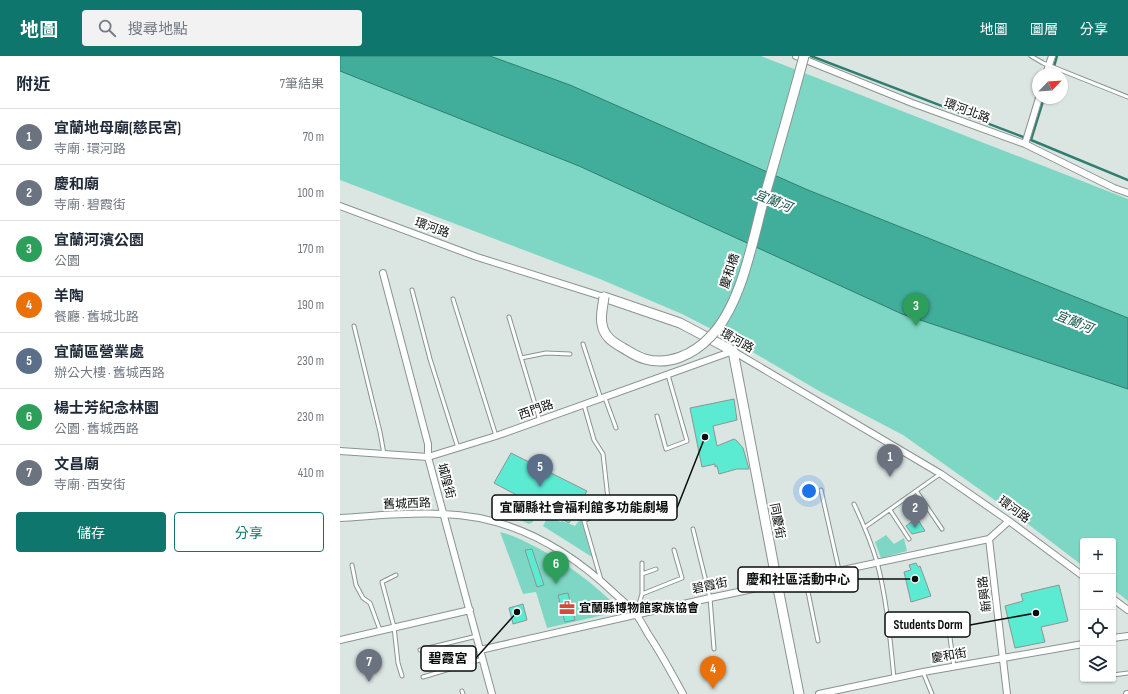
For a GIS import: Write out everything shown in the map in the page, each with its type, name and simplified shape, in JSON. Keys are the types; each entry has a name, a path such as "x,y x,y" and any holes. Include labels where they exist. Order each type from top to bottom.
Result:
{"street":[{"name":"環河北路","path":"796,56 808,58 912,103 1025,144 1114,188 1128,193"},
{"path":"1048,68 1052,56"},
{"name":"慶和橋","path":"604,297 601,324 606,336 613,342 643,358 659,361 676,359 697,348 712,336 724,319 741,281 808,58"},
{"path":"1025,144 1037,104"},
{"name":"環河路","path":"340,206 477,257 604,297 680,323 733,351 941,474 1009,521 1080,574"},
{"name":"城隍街","path":"383,273 428,444 428,457 492,694"},
{"name":"西門路","path":"340,451 428,457 496,436 603,399 733,351"},
{"name":"同慶街","path":"733,351 799,694"},
{"name":"舊城西路","path":"340,518 443,514 472,517 523,531 546,542 576,560 602,581 636,614 684,694"},
{"path":"989,539 1009,521"},
{"name":"碧霞街","path":"480,650 777,583 989,539"},
{"name":"新興路","path":"989,539 1007,694"},
{"path":"1116,600 1128,610"},
{"path":"340,640 470,610"},
{"path":"1116,638 1128,636"},
{"name":"慶和街","path":"820,694 923,672 1080,645"}],"lane":[{"path":"1031,56 1049,65 1128,97"},
{"path":"412,290 430,359 458,448"},
{"path":"453,299 496,436"},
{"path":"509,317 540,420"},
{"path":"354,326 384,454"},
{"path":"583,344 603,399 616,428"},
{"path":"521,358 546,353 570,354"},
{"path":"657,416 666,449 687,441 668,375"},
{"path":"584,405 594,440 603,454 609,508 584,521 602,581"},
{"path":"865,527 941,474"},
{"path":"820,490 839,570"},
{"path":"917,492 942,529"},
{"path":"854,504 865,527 877,562 887,612 894,678"},
{"path":"890,510 909,539"},
{"path":"692,529 710,598 714,650"},
{"path":"642,594 682,578 674,550"},
{"path":"636,614 642,594 642,563"},
{"path":"352,565 356,586 363,598 370,602 380,630"},
{"path":"642,574 656,569"},
{"path":"396,575 382,582 394,627 398,663 402,676"},
{"path":"805,577 818,642"},
{"path":"948,623 954,667"},
{"path":"420,650 477,636"},
{"path":"423,677 483,659"},
{"path":"923,672 932,694"},
{"path":"1116,675 1128,673"}],"shaded area":[{"path":"340,56 761,56 1128,199 1128,601 1116,591 1116,538 1080,538 1080,564 1020,518 903,435 819,391 727,337 682,314 600,279 340,180"},
{"path":"517,500 536,508 537,511 533,522 529,524 497,510"},
{"path":"549,514 560,522 562,521 575,526 581,518 592,557 543,526"},
{"path":"500,532 523,540 560,561 591,584 621,611 547,628 536,592 523,594"},
{"path":"886,535 894,544 904,538 907,551 881,558 875,542"}],"water":[{"name":"宜蘭河","path":"340,56 490,56 570,85 808,190 1128,318 1128,389 902,314 579,166 340,71"}],"building":[{"path":"734,399 737,420 713,426 717,446 734,439 737,441 743,448 749,469 737,469 719,474 715,464 702,467 690,408"},
{"path":"511,453 587,491 569,523 494,483"},
{"path":"917,518 925,531 912,534 906,526"},
{"path":"532,549 544,585 537,587 525,550"},
{"path":"916,563 918,567 920,566 931,596 911,602 904,572 911,570 909,565"},
{"path":"1059,585 1068,621 1041,627 1045,642 1015,648 1005,606 1023,601 1021,594"},
{"name":"宜蘭縣博物館家族協會","path":"568,593 575,620 565,622 558,595"},
{"path":"523,604 527,620 513,624 509,608"}],"waterway":[{"path":"811,56 1031,140 1128,180"},
{"path":"1054,68 1057,56"},
{"path":"1031,140 1042,104"}],"place":[{"name":"宜蘭河濱公園","path":"916,326"},
{"name":"宜蘭縣社會福利館多功能劇場","path":"705,437"},
{"name":"宜蘭地母廟(慈民宮)","path":"890,477"},
{"name":"宜蘭區營業處","path":"540,487"},
{"name":"慶和廟","path":"915,528"},
{"name":"慶和社區活動中心","path":"915,579"},
{"name":"楊士芳紀念林園","path":"556,584"},
{"name":"宜蘭縣博物館家族協會","path":"567,608"},
{"name":"碧霞宮","path":"517,612"},
{"name":"Students Dorm","path":"1036,613"},
{"name":"文昌廟","path":"369,682"},
{"name":"羊陶","path":"713,689"}]}
